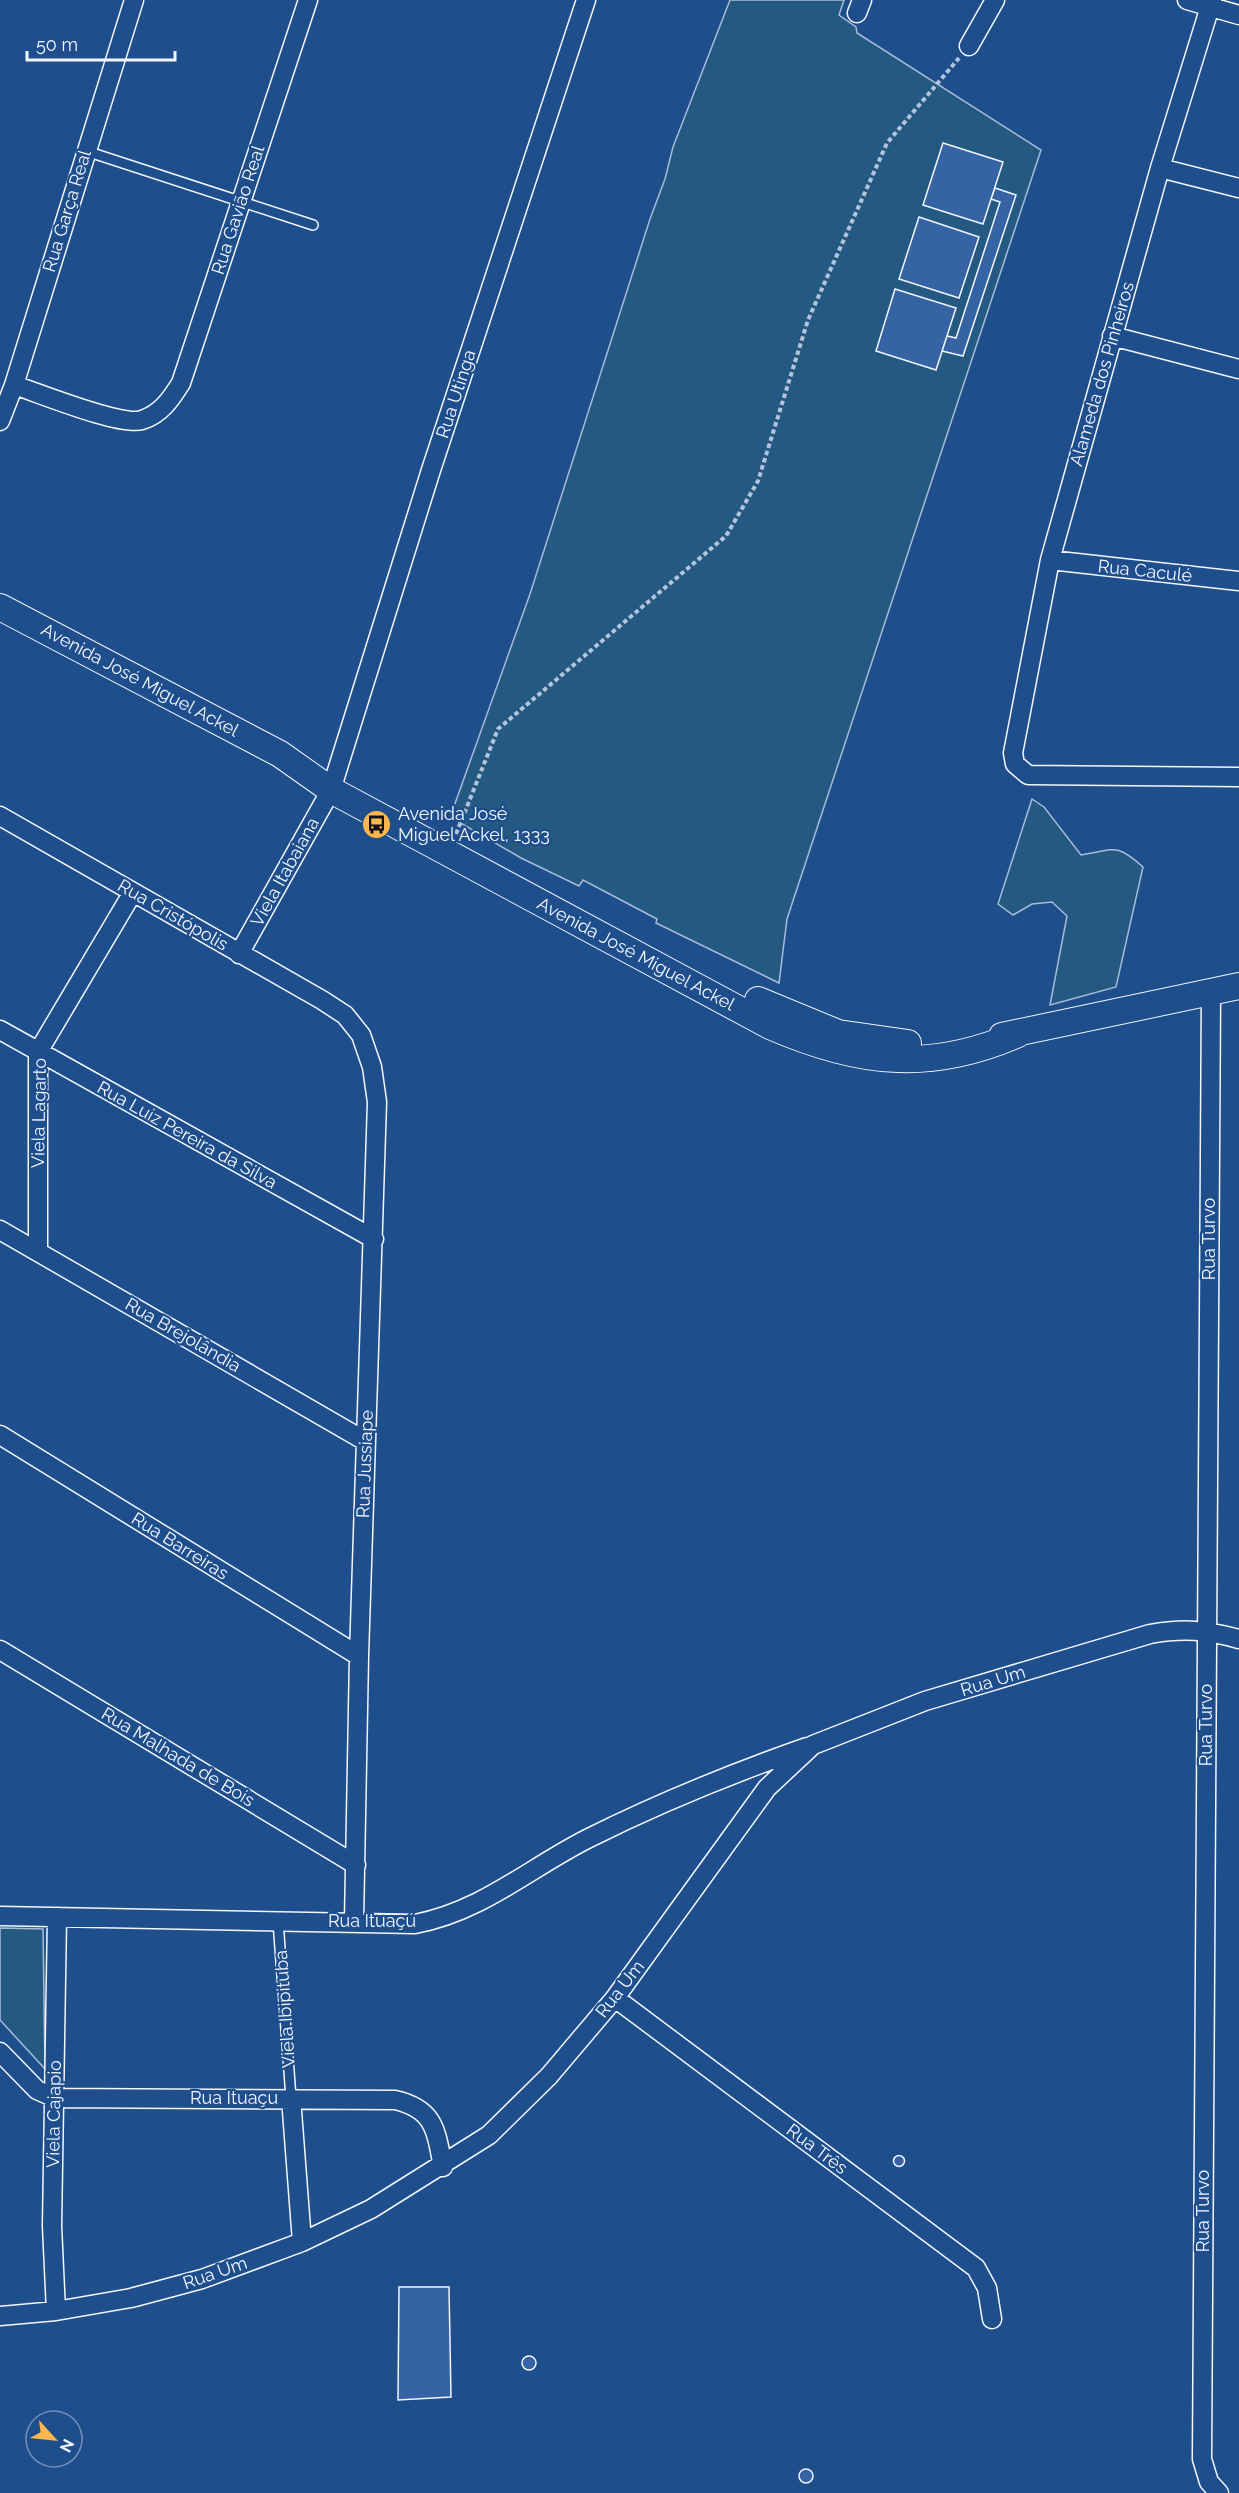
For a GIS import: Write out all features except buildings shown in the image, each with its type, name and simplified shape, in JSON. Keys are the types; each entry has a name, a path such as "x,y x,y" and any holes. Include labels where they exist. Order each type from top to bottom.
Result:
{"street":[{"name":"Rua Garça Real","path":"0,421 14,385 134,0"},
{"name":"Rua Gavião Real","path":"14,385 120,420 140,421 157,413 170,401 180,383 308,0"},
{"name":"Rua Utinga","path":"333,783 431,470 586,0"},
{"path":"969,46 995,0"},
{"path":"1187,0 1211,4 1239,15"},
{"name":"Alameda dos Pinheiros","path":"1211,4 1160,168 1050,560 1014,753 1015,764 1028,775 1239,777"},
{"path":"1160,168 1239,188"},
{"path":"1112,336 1239,369"},
{"name":"Rua Caculé","path":"1050,560 1239,581"},
{"name":"Avenida José Miguel Ackel","path":"2,605 333,783 770,1026 812,1044 864,1057 920,1060 970,1052 1018,1034"},
{"name":"Avenida José Miguel Ackel","path":"333,783 454,840 730,986 818,1026 858,1038 936,1044 1018,1034 1239,986"},
{"name":"Viela Itabaiana","path":"239,954 333,783"},
{"name":"Rua Cristópolis","path":"0,816 345,1015"},
{"name":"Viela Lagarto","path":"38,1251 38,1052 133,892"},
{"name":"Rua Turvo","path":"1211,992 1202,2459 1209,2482 1219,2493"},
{"name":"Rua Jussiape","path":"345,1015 361,1035 372,1067 376,1102 374,1239 359,1656 354,1922"},
{"name":"Rua Luiz Pereira da Silva","path":"0,1030 374,1239"},
{"name":"Rua Brejolândia","path":"0,1230 365,1441"},
{"name":"Rua Barreiras","path":"0,1435 359,1656"},
{"name":"Rua Um","path":"0,2316 56,2311 131,2298 202,2279 302,2242 371,2209 443,2167 489,2135 549,2076 615,1998 767,1788 813,1745 925,1701 1150,1634 1180,1629 1206,1630 1239,1639"},
{"name":"Rua Malhada de Bois","path":"0,1650 356,1864"},
{"name":"Rua Ituaçú","path":"0,1916 415,1924 444,1918 473,1906 588,1838 735,1773 813,1745"},
{"path":"735,1773 749,1780 754,1788 756,1804"},
{"name":"Viela Cajapio","path":"56,2311 52,2226 57,1917"},
{"name":"Rua Três","path":"615,1998 976,2268 987,2288 992,2319"},
{"path":"0,2052 37,2090 55,2098"},
{"name":"Rua Ituaçu","path":"55,2098 395,2100 411,2104 426,2115 436,2128 443,2167"},
{"name":"Viela Ibipituba","path":"291,2098 302,2242"}],"lane":[{"path":"86,151 313,225"},
{"name":"Viela Ibipituba","path":"279,1920 291,2098"}],"path":[{"path":"454,840 498,729 726,536 758,481 808,320 887,143 969,46"}],"shaded area":[{"path":"730,0 844,0 839,15 856,27 857,33 1041,150 787,919 779,983 656,923 657,919 583,880 579,886 521,858 457,821 460,816 452,812 530,594 650,219 665,179 673,147"},
{"path":"1032,799 1044,807 1081,855 1108,850 1120,851 1143,867 1116,987 1050,1005 1067,916 1052,902 1032,904 1013,915 998,904"},
{"path":"0,1928 43,1929 45,2069 0,2020"}],"place":[{"name":"Avenida José Miguel Ackel, 1333","path":"377,824"}]}
